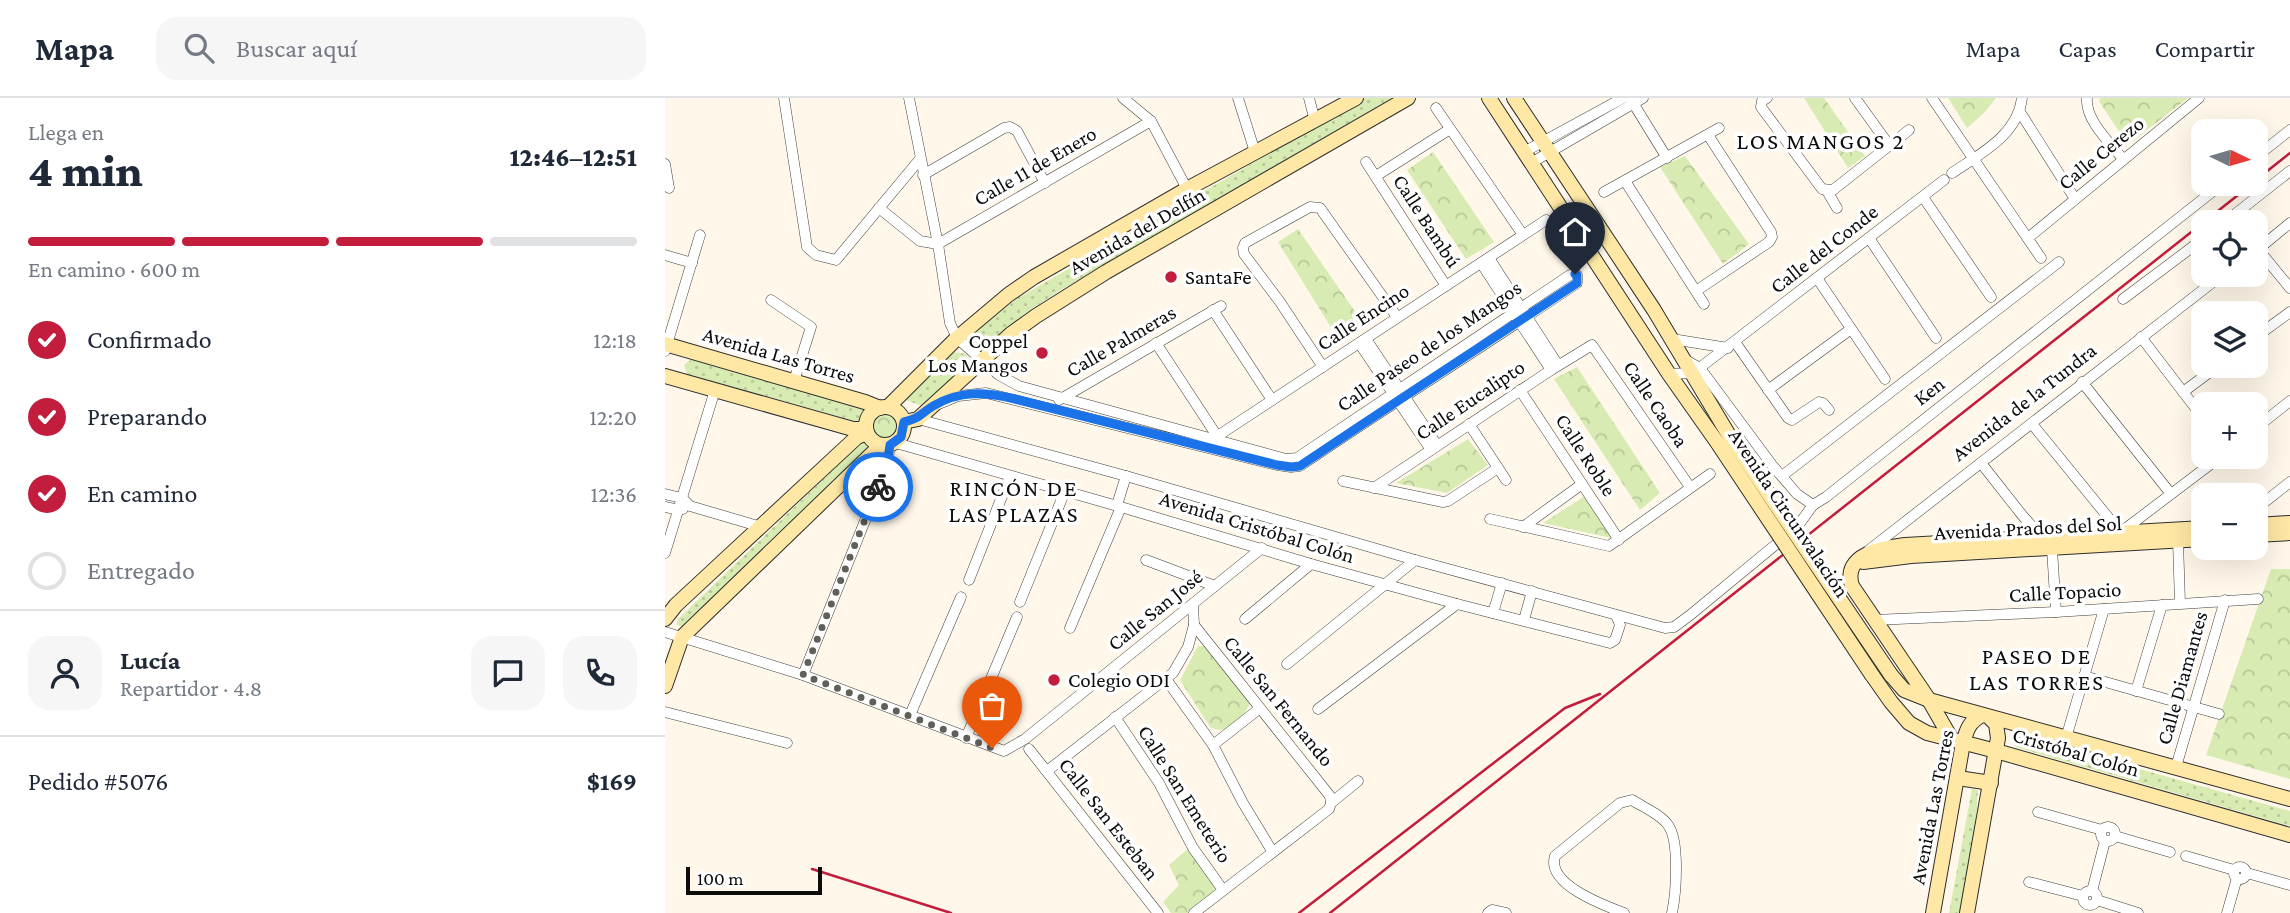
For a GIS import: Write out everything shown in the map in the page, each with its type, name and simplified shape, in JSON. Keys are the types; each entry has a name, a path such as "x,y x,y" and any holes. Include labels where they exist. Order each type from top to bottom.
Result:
{"street":[{"path":"785,98 807,247 816,256 836,260 920,159"},
{"path":"909,98 938,244 950,323 957,338"},
{"path":"1122,98 1151,121 1187,189"},
{"path":"1238,98 1255,152"},
{"path":"1309,98 1315,121"},
{"name":"Avenida del Delfín","path":"884,408 957,338 1034,277 1187,189 1356,98"},
{"name":"Avenida del Delfín","path":"911,421 932,407 982,360 1036,316 1094,279 1408,98"},
{"name":"Avenida Circunvalación","path":"1489,98 1669,374 1725,441 1892,676"},
{"name":"Avenida Circunvalación","path":"1514,98 1684,359 1696,370 1725,441 1873,676"},
{"path":"1528,157 1623,98"},
{"path":"1856,98 1889,145"},
{"path":"1932,98 2041,258"},
{"path":"2022,98 2020,112 2075,199"},
{"path":"2087,98 2086,105 2090,116 2123,159"},
{"name":"Calle Cerezo","path":"2028,238 2199,98"},
{"path":"1570,133 1636,100 1667,158"},
{"path":"1764,100 1761,107 1822,189 1827,191 1833,190 1909,130"},
{"path":"1436,108 1523,235"},
{"name":"Calle del Conde","path":"1731,345 1998,141 2020,112"},
{"name":"Calle 11 de Enero","path":"938,244 1151,121"},
{"path":"923,175 1010,127 1017,131 1045,183"},
{"path":"1604,192 1719,128"},
{"name":"Calle Bambú","path":"1376,176 1450,129"},
{"path":"2268,147 2290,130"},
{"path":"1696,291 1769,242 1772,237 1708,135"},
{"name":"Calle Bambú","path":"1366,162 1446,286"},
{"path":"665,164 669,188"},
{"path":"2240,210 2290,171"},
{"path":"1625,180 1705,304"},
{"path":"1827,191 1837,208"},
{"name":"Ken","path":"1674,627 1797,527 1814,505 2207,196"},
{"path":"1923,197 1991,297"},
{"path":"1323,367 1244,254 1245,243 1310,207 1320,208 1397,317"},
{"path":"879,208 920,241 938,244"},
{"name":"Calle Encino","path":"1202,447 1546,220"},
{"path":"2268,241 2290,223"},
{"path":"666,346 700,235"},
{"path":"1869,238 1937,338"},
{"path":"2123,299 2191,248"},
{"path":"665,255 692,263"},
{"path":"1485,260 1555,367"},
{"path":"1782,476 2059,262"},
{"path":"2268,263 2290,288"},
{"name":"Calle Paseo de los Mangos","path":"957,338 999,375 1019,386 1291,459 1297,458 1521,315 1577,283 1577,275 1570,275 1521,315"},
{"path":"1817,278 1885,379"},
{"name":"Avenida de la Tundra","path":"1860,559 2032,424 2081,382 2206,287"},
{"path":"771,300 811,327 795,381"},
{"name":"Calle Palmeras","path":"1051,408 1061,398 1217,308 1272,400"},
{"path":"2268,328 2290,312"},
{"path":"1768,390 1851,329"},
{"path":"2141,337 2191,402"},
{"path":"1672,339 1731,345 1789,418 1792,419 1819,402 1829,410"},
{"path":"1362,341 1434,447"},
{"path":"1156,343 1214,438"},
{"path":"1669,374 1696,370 1731,345"},
{"name":"Avenida Las Torres","path":"666,346 884,408"},
{"name":"Calle Eucalipto","path":"1374,488 1588,346"},
{"name":"Calle Caoba","path":"1588,346 1595,348 1690,487"},
{"path":"1696,370 1797,494 1814,505"},
{"path":"665,376 867,431"},
{"path":"2183,392 2202,378"},
{"path":"2081,382 2171,494"},
{"path":"665,553 678,510 686,502 715,390"},
{"name":"Calle Roble","path":"1520,390 1619,540"},
{"name":"Calle Paseo de los Mangos","path":"932,407 958,396 986,393 1291,467 1300,466 1398,395"},
{"path":"2268,418 2290,401"},
{"path":"665,686 682,637 904,432 911,421 884,408 868,418 867,431 872,440 889,444"},
{"name":"Avenida Cristóbal Colón","path":"911,421 1126,476 1416,561 1616,615 1665,628 1674,627"},
{"path":"1469,424 1506,480"},
{"path":"2032,424 2121,538 2204,469"},
{"path":"665,619 676,605 758,526 867,431"},
{"path":"803,675 887,466 889,444"},
{"name":"Avenida Cristóbal Colón","path":"889,444 1119,506 1386,585 1610,643 1615,640 1621,625 1616,615"},
{"path":"1981,463 2052,549 2056,612"},
{"path":"1343,481 1443,502 1498,468"},
{"path":"1490,519 1609,546 1710,474"},
{"path":"969,580 1010,476"},
{"path":"1070,628 1116,520 1126,476"},
{"path":"2268,499 2290,482"},
{"path":"1523,527 1582,484"},
{"path":"1020,602 1065,491"},
{"path":"665,494 758,526"},
{"path":"665,507 678,510"},
{"path":"2268,524 2290,523"},
{"name":"Avenida Prados del Sol","path":"1860,559 2052,549 2191,529"},
{"path":"2268,534 2290,533"},
{"name":"Avenida Prados del Sol","path":"1860,559 1883,548 1905,545 2041,536 2191,540"},
{"path":"2178,541 2180,603"},
{"name":"Calle San José","path":"966,738 1004,751 1025,739 1262,548"},
{"path":"1860,559 1849,578 1852,586 1957,741"},
{"path":"1146,560 1215,586"},
{"path":"1287,664 1416,561"},
{"path":"1245,619 1311,564"},
{"path":"1493,613 1502,583"},
{"path":"1524,620 1532,591"},
{"path":"910,716 961,597"},
{"name":"Calle Topacio","path":"1874,620 2056,612 2258,598"},
{"name":"Calle Diamantes","path":"2176,767 2225,600"},
{"path":"1318,709 1457,604"},
{"path":"1047,771 1166,678 1182,659 1194,625 1193,605"},
{"path":"2136,691 2162,605"},
{"path":"2066,738 2104,609"},
{"path":"665,632 803,675 966,738 1017,617"},
{"name":"Calle San Fernando","path":"1194,625 1331,796 1331,803"},
{"path":"1892,676 1902,675 1905,665"},
{"name":"Cristóbal Colón","path":"1873,676 1909,723 1927,733 2290,835"},
{"name":"Cristóbal Colón","path":"1892,676 1904,690 1930,700 2290,799"},
{"path":"2084,676 2218,714"},
{"path":"1166,678 1213,745 1272,851"},
{"path":"1213,745 1259,709"},
{"path":"665,712 787,743"},
{"path":"1967,913 1998,732 1996,724 1986,716"},
{"name":"Avenida Las Torres","path":"1933,913 1958,778 1957,741 1973,720 1986,716"},
{"name":"Calle San Emeterio","path":"1115,718 1159,783 1193,848 1223,890"},
{"name":"Calle San Esteban","path":"1029,749 1158,913"},
{"path":"1958,778 1991,783"},
{"path":"1193,913 1329,809 1331,803 1358,781"},
{"path":"1623,913 1590,899 1567,883 1554,869 1553,862 1555,856 1620,803 1632,800 1663,820 1674,836 1675,890 1672,913"},
{"path":"2038,812 2108,836 2170,852"},
{"path":"2089,901 2108,836"},
{"path":"2186,856 2239,874 2290,885"},
{"path":"2227,913 2239,874"},
{"path":"2029,882 2138,913"}],"green space":[{"path":"1366,98 1392,98 1059,291 1024,314 990,348 976,344 972,335 1018,298"},
{"path":"1804,98 1824,98 1865,156 1848,168"},
{"path":"1948,98 1996,98 1967,128"},
{"path":"2100,98 2188,98 2128,145 2099,101"},
{"path":"1433,152 1494,242 1466,259 1407,170"},
{"path":"1685,156 1749,244 1723,264 1660,167"},
{"path":"1298,229 1363,323 1340,342 1278,242"},
{"path":"954,352 966,354 971,361 922,406 906,400"},
{"path":"693,358 867,408 868,414 861,423 687,374 684,365"},
{"path":"1577,367 1660,493 1640,510 1554,379"},
{"path":"884,411 890,412 898,420 898,432 890,440 884,441 878,440 870,432 869,426 870,420 878,412"},
{"path":"1468,439 1488,465 1447,493 1396,483"},
{"path":"868,441 871,447 683,627 677,625 677,620"},
{"path":"1585,496 1616,539 1543,523"},
{"path":"2271,569 2290,569 2290,779 2206,755"},
{"path":"1198,646 1205,646 1252,699 1241,718 1224,730 1210,727 1180,680"},
{"path":"2018,735 2290,811 2290,826 2015,747"},
{"path":"1972,789 1978,790 1974,841 1961,913 1949,913"},
{"path":"1189,848 1215,888 1213,894 1190,913 1171,913 1163,902 1179,885 1169,865"}],"railway":[{"path":"2268,170 2290,153"},
{"path":"1330,913 2237,196"},
{"path":"1299,913 1565,708 1600,694"},
{"path":"812,869 951,913"}],"way so far":[{"path":"878,487 803,675 992,748"}],"place":[{"name":"SantaFe","path":"1171,277"},
{"name":"Coppel Los Mangos","path":"1042,353"},
{"name":"Colegio ODI","path":"1054,680"}],"district":[{"name":"LOS MANGOS 2","path":"1821,141"},
{"name":"RINCÓN DE LAS PLAZAS","path":"1014,501"},
{"name":"PASEO DE LAS TORRES","path":"2037,669"}],"route":[{"path":"878,487 887,466 890,445 901,437 904,422 918,419 932,407 972,393 1015,399 1277,465 1300,466 1577,283 1575,274"}]}
